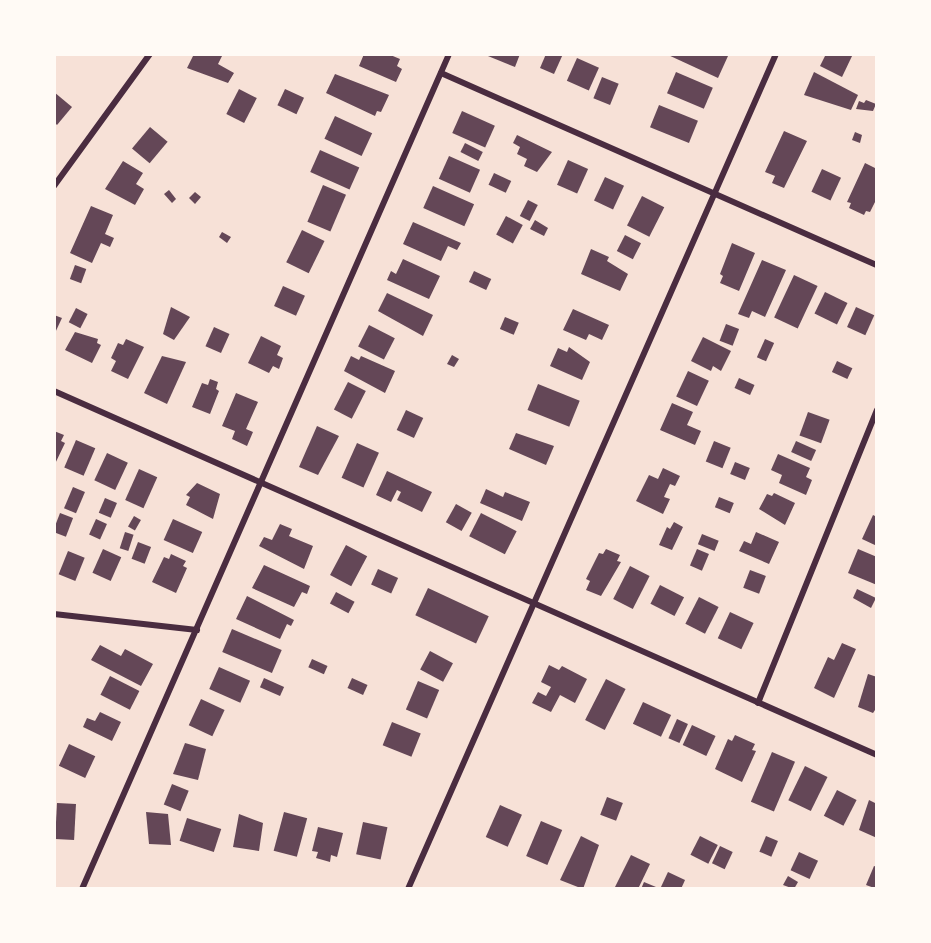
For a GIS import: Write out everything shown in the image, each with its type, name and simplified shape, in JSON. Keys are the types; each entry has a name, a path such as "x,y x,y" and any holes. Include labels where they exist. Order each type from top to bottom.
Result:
{"street":[{"path":"54,186 150,54"},
{"path":"82,889 449,54"},
{"path":"408,889 776,54"},
{"path":"441,73 877,265"},
{"path":"54,391 533,605 877,755"},
{"path":"758,703 877,410"},
{"path":"54,614 197,630"}],"building":[{"path":"194,54 223,54 218,64 234,73 228,83 187,68"},
{"path":"364,54 388,54 400,59 397,66 402,69 396,82 359,66"},
{"path":"483,54 520,54 515,67"},
{"path":"546,54 563,54 554,74 540,68"},
{"path":"666,54 722,54 728,56 718,78"},
{"path":"826,54 853,54 842,77 820,66"},
{"path":"577,58 599,68 589,91 567,81"},
{"path":"676,72 713,88 704,109 667,93"},
{"path":"814,72 858,95 851,110 804,95"},
{"path":"335,74 389,95 381,112 377,111 375,116 326,93"},
{"path":"602,77 619,84 610,105 593,98"},
{"path":"239,89 257,98 244,123 226,114"},
{"path":"285,89 304,98 296,114 277,105"},
{"path":"54,92 72,107 57,125 54,122"},
{"path":"866,100 876,104 873,111 856,109 859,101 864,103"},
{"path":"659,105 698,121 689,143 650,127"},
{"path":"462,111 495,126 485,148 452,133"},
{"path":"335,116 372,133 362,156 324,139"},
{"path":"150,127 168,142 150,163 132,148"},
{"path":"784,131 807,141 784,188 772,183 775,176 765,172"},
{"path":"855,132 862,135 860,143 852,140"},
{"path":"517,135 552,152 537,172 524,166 527,159 517,154 520,147 513,143"},
{"path":"465,143 483,152 478,161 460,152"},
{"path":"320,150 359,167 350,189 310,172"},
{"path":"449,156 480,170 470,193 439,179"},
{"path":"568,160 588,169 577,194 557,185"},
{"path":"123,161 143,173 136,184 144,189 135,205 105,189"},
{"path":"865,163 877,169 877,198 870,212 866,211 864,215 849,208 851,203 847,202"},
{"path":"822,169 841,178 830,201 811,192"},
{"path":"494,173 511,181 506,193 489,185"},
{"path":"605,177 624,186 613,209 594,201"},
{"path":"323,185 346,195 330,232 307,222"},
{"path":"433,186 474,204 464,226 423,208"},
{"path":"169,190 176,199 172,203 164,194"},
{"path":"195,192 201,197 195,204 189,198"},
{"path":"642,196 664,207 649,237 627,225"},
{"path":"528,200 538,205 530,221 520,216"},
{"path":"91,206 113,215 105,234 114,238 110,247 101,243 92,263 70,253"},
{"path":"506,216 523,225 513,243 496,235"},
{"path":"535,220 548,228 544,236 530,229"},
{"path":"413,222 461,243 457,250 448,246 441,261 403,244"},
{"path":"302,230 324,241 309,273 286,262"},
{"path":"222,232 231,237 227,243 219,237"},
{"path":"625,235 641,243 633,259 617,251"},
{"path":"732,243 755,253 739,291 720,283 723,276 720,274"},
{"path":"591,249 609,257 607,261 628,274 620,291 581,274"},
{"path":"403,259 440,276 429,299 387,280 391,271 396,274"},
{"path":"762,260 786,270 765,317 752,311 749,318 738,314"},
{"path":"75,265 86,269 81,283 70,279"},
{"path":"474,271 491,279 486,290 469,282"},
{"path":"794,275 818,286 798,329 774,318"},
{"path":"283,286 305,296 296,316 274,306"},
{"path":"825,292 847,303 837,325 814,314"},
{"path":"387,293 433,315 423,336 378,311"},
{"path":"171,307 190,317 174,340 163,334"},
{"path":"856,307 874,315 865,335 847,327"},
{"path":"76,308 88,314 80,328 69,322"},
{"path":"573,309 609,325 602,340 589,334 586,340 563,330"},
{"path":"54,315 62,318 54,335"},
{"path":"505,317 519,323 514,335 500,329"},
{"path":"726,324 739,329 733,346 720,341"},
{"path":"369,325 395,338 384,360 358,346"},
{"path":"214,327 230,334 221,353 205,346"},
{"path":"75,332 98,339 97,343 101,345 92,363 65,350"},
{"path":"261,336 281,346 277,355 283,358 279,369 273,366 269,373 248,363"},
{"path":"703,337 731,351 721,371 713,366 711,371 691,361"},
{"path":"126,339 144,347 128,379 111,371 116,361 111,358 118,343 123,345"},
{"path":"765,339 774,343 766,361 757,357"},
{"path":"569,347 590,362 582,380 550,366 558,348 567,352"},
{"path":"452,355 459,359 454,367 447,364"},
{"path":"162,356 186,362 167,404 144,393"},
{"path":"351,356 359,360 361,356 395,371 385,393 344,371"},
{"path":"837,361 852,368 847,379 832,372"},
{"path":"688,371 709,381 697,406 676,396"},
{"path":"739,378 755,385 750,395 735,388"},
{"path":"210,379 218,382 216,389 219,391 210,414 192,407 202,383 208,385"},
{"path":"348,382 366,391 352,419 334,410"},
{"path":"538,384 580,401 569,427 528,410"},
{"path":"236,393 258,402 246,429 253,432 247,446 232,439 235,431 222,426"},
{"path":"672,403 693,412 687,425 701,431 695,445 660,430"},
{"path":"406,410 423,418 414,438 397,430"},
{"path":"808,412 830,420 821,443 799,435"},
{"path":"317,426 339,436 318,475 299,467"},
{"path":"54,431 64,435 61,441 65,443 54,466"},
{"path":"516,433 554,446 546,465 509,449"},
{"path":"76,440 95,448 84,476 64,468"},
{"path":"714,441 731,448 722,468 706,461"},
{"path":"796,441 816,450 811,461 791,452"},
{"path":"357,443 379,453 363,487 342,478"},
{"path":"107,453 128,463 115,490 94,480"},
{"path":"778,454 810,468 806,477 812,480 806,495 779,483 782,475 771,470"},
{"path":"735,462 750,468 745,480 730,474"},
{"path":"663,468 680,476 675,486 670,484 664,497 670,499 663,514 636,501 649,475 658,479"},
{"path":"139,469 157,477 143,508 125,500"},
{"path":"387,471 432,492 422,512 397,500 401,492 397,490 391,502 376,495"},
{"path":"197,483 220,494 213,519 186,505 190,497 186,495"},
{"path":"73,487 85,492 76,513 64,508"},
{"path":"486,489 503,497 505,492 530,502 522,521 480,503"},
{"path":"774,493 795,503 785,525 759,509 767,494 772,496"},
{"path":"719,497 734,503 730,513 715,507"},
{"path":"105,498 117,503 111,518 99,513"},
{"path":"456,504 472,513 462,531 446,522"},
{"path":"60,513 73,518 66,537 54,532"},
{"path":"481,513 517,531 505,554 469,536"},
{"path":"873,515 877,517 877,546 862,539"},
{"path":"134,516 141,520 135,530 128,526"},
{"path":"96,519 107,524 100,539 89,535"},
{"path":"173,519 202,532 193,553 164,540"},
{"path":"674,522 683,527 672,550 659,545 667,527 670,529"},
{"path":"280,524 292,529 289,536 313,546 304,569 259,546 264,537 272,540"},
{"path":"125,532 134,535 128,551 120,548"},
{"path":"756,532 779,542 769,564 739,551 744,541 751,544"},
{"path":"702,534 719,541 715,551 698,544"},
{"path":"138,542 151,547 145,564 132,559"},
{"path":"346,545 367,556 351,586 330,575"},
{"path":"103,549 121,557 111,581 92,573"},
{"path":"606,549 620,555 617,561 621,562 601,596 586,590 590,581 586,579 599,553 603,554"},
{"path":"697,549 709,554 702,571 690,566"},
{"path":"858,549 877,557 877,585 848,573"},
{"path":"68,551 85,558 75,581 59,574"},
{"path":"171,554 186,561 183,566 187,568 176,593 152,582 164,557 169,559"},
{"path":"264,565 310,586 307,594 302,592 294,607 252,588"},
{"path":"630,566 650,576 633,609 613,599"},
{"path":"378,569 398,578 391,593 371,585"},
{"path":"750,570 766,576 759,594 743,588"},
{"path":"660,585 684,597 675,616 650,604"},
{"path":"428,588 489,616 476,644 415,615"},
{"path":"857,589 876,598 871,608 853,598"},
{"path":"336,592 355,602 348,613 330,603"},
{"path":"247,596 294,620 291,626 287,624 280,639 236,619"},
{"path":"699,597 719,607 705,634 685,624"},
{"path":"730,612 754,623 741,649 718,638"},
{"path":"232,629 282,650 272,673 222,652"},
{"path":"842,643 856,649 834,698 814,688 828,657 834,660"},
{"path":"100,645 121,656 125,649 153,664 141,686 91,660"},
{"path":"430,651 453,663 443,682 420,670"},
{"path":"312,659 328,666 324,674 308,667"},
{"path":"549,665 559,670 562,666 587,679 575,703 560,695 551,712 532,703 538,692 546,696 551,687 541,682"},
{"path":"219,667 250,681 240,703 209,689"},
{"path":"868,674 877,677 877,707 873,713 858,707"},
{"path":"110,676 139,691 130,710 100,695"},
{"path":"264,678 284,687 280,696 260,687"},
{"path":"352,678 368,685 363,695 348,688"},
{"path":"606,679 626,689 605,730 585,720"},
{"path":"418,681 439,690 427,719 406,710"},
{"path":"201,699 225,710 212,736 189,725"},
{"path":"643,702 671,715 661,737 633,724"},
{"path":"100,712 121,722 112,741 83,727 87,718 95,721"},
{"path":"677,719 688,724 679,743 668,738"},
{"path":"392,722 421,734 411,757 383,745"},
{"path":"692,725 716,736 706,756 683,745"},
{"path":"735,735 755,744 752,750 756,751 742,782 715,769 728,739 732,741"},
{"path":"185,743 206,749 198,780 173,774"},
{"path":"69,744 95,756 85,778 59,766"},
{"path":"772,752 795,762 774,811 751,802"},
{"path":"805,766 827,777 811,811 788,800"},
{"path":"172,784 189,791 180,811 164,804"},
{"path":"837,790 857,800 843,826 824,816"},
{"path":"607,797 623,803 616,821 600,815"},
{"path":"869,800 877,804 877,838 859,830"},
{"path":"57,803 76,804 74,840 55,839"},
{"path":"500,805 522,815 508,847 486,837"},
{"path":"146,812 168,814 171,845 149,844"},
{"path":"284,812 307,818 297,857 274,851"},
{"path":"239,814 263,823 259,851 233,847"},
{"path":"187,818 221,829 214,852 180,841"},
{"path":"541,821 562,830 547,865 526,856"},
{"path":"363,822 387,827 381,859 356,854"},
{"path":"318,827 343,833 337,857 331,855 330,862 316,858 318,852 312,851"},
{"path":"581,836 599,845 583,889 560,880"},
{"path":"700,836 718,845 708,864 690,855"},
{"path":"766,836 778,841 771,857 759,852"},
{"path":"720,846 733,852 725,869 712,863"},
{"path":"799,852 818,861 810,879 791,870"},
{"path":"631,855 650,864 638,889 614,889"},
{"path":"874,866 877,867 877,889 866,885"},
{"path":"668,872 685,880 681,889 660,889"},
{"path":"788,876 798,882 794,889 783,885"},
{"path":"644,882 656,887 655,889 641,889"}]}
